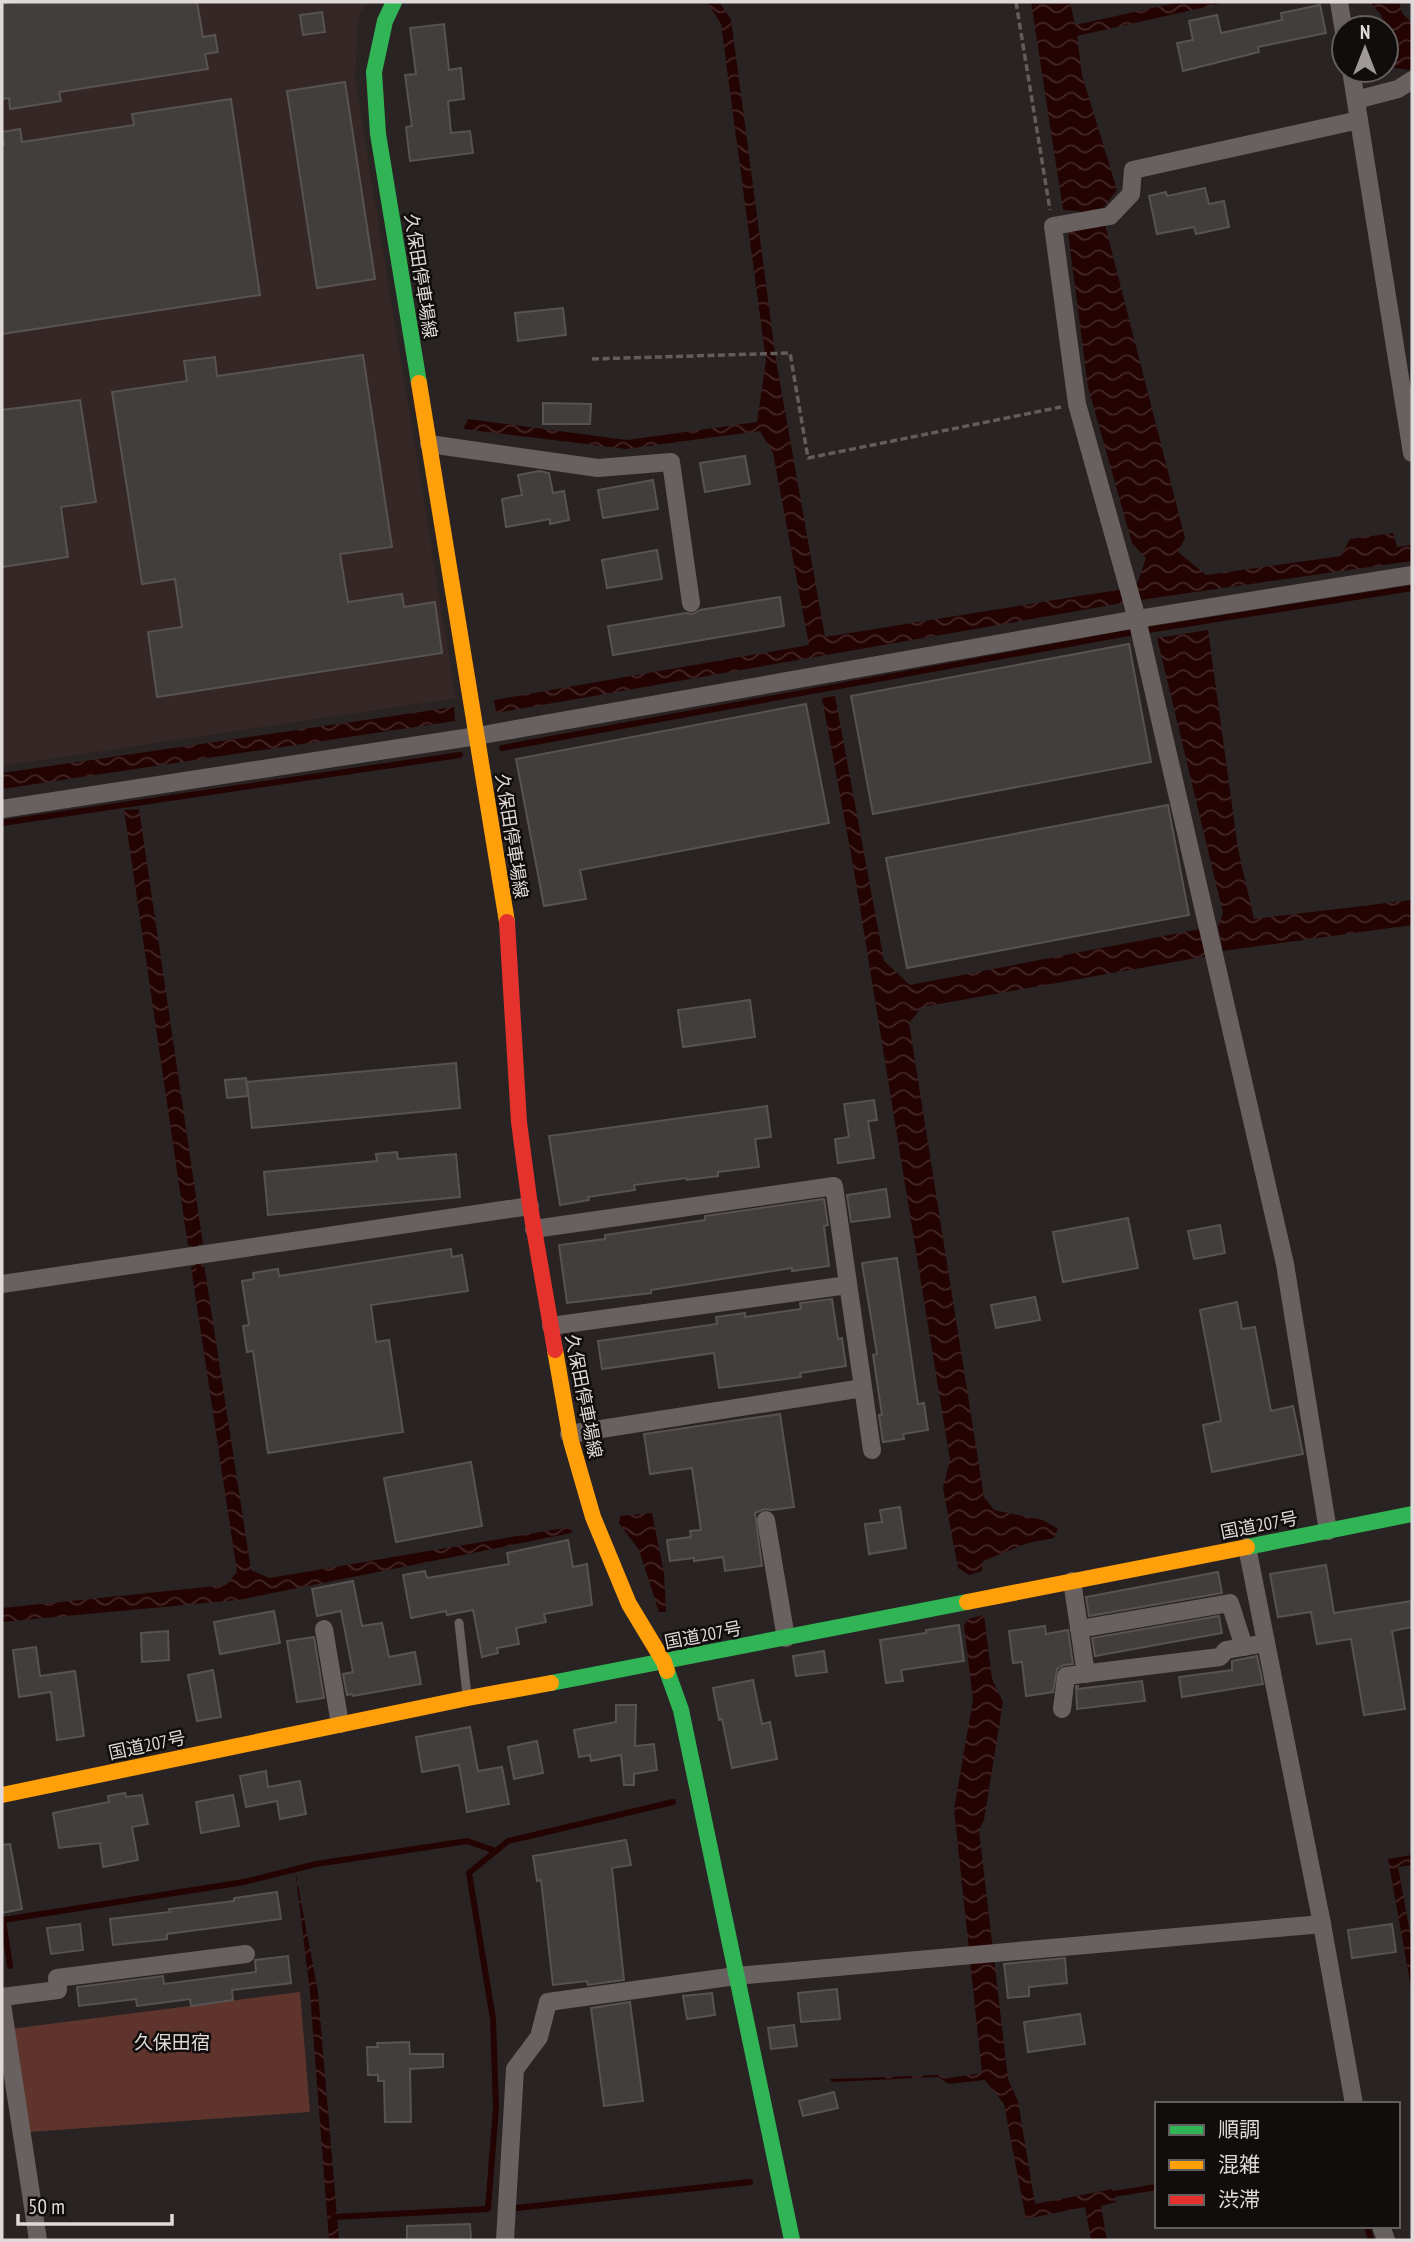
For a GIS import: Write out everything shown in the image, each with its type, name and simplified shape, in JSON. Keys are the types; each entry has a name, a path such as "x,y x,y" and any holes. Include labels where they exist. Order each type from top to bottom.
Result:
{"main road":[{"name":"久保田停車場線","path":"394,2 385,21 374,72 378,134 508,930 519,1122 530,1206 569,1434 593,1517 629,1604 664,1662 681,1710 792,2240"},
{"name":"国道207号","path":"2,1795 468,1698 664,1662 1412,1514"}],"street":[{"path":"1356,100 1398,89 1412,80"},
{"path":"1353,84 1412,453"},
{"path":"1328,1531 1285,1264 1142,640 1077,404 1053,226 1110,216 1131,194 1133,170 1359,120"},
{"path":"429,444 598,468 671,462 691,603"},
{"path":"2,809 477,736 1135,613 1412,575"},
{"path":"534,1229 834,1186 872,1450"},
{"path":"2,1284 530,1206"},
{"path":"551,1326 848,1285"},
{"path":"569,1434 863,1388"},
{"path":"766,1520 786,1638"},
{"path":"1247,1547 1322,1924 1354,2102"},
{"path":"1072,1581 1086,1674"},
{"path":"1079,1629 1230,1603 1244,1647"},
{"path":"324,1629 340,1724"},
{"path":"1062,1709 1066,1676 1220,1657 1226,1650 1266,1643"},
{"path":"505,2240 515,2069 539,2037 548,2002 736,1976 1322,1924"},
{"path":"2,1997 58,1990 57,1978 246,1954"},
{"path":"2,2004 38,2240"}],"lane":[{"path":"459,1623 468,1698"}],"path":[{"path":"1016,2 1053,226"},
{"path":"592,359 790,353 808,458 1077,404"}],"shaded area":[{"path":"2,2 369,2 359,13 355,79 456,698 2,766"},
{"path":"300,1992 310,2112 15,2133 2,2061 2,2030"}],"water":[{"path":"707,2 719,2 731,19 776,360 825,637 1136,587 1146,558 1132,543 1088,387 1068,233 1082,229 1079,211 1063,210 1031,2 1070,2 1075,25 1180,2 1228,2 1077,36 1082,75 1117,190 1103,208 1090,210 1092,226 1105,225 1185,538 1178,552 1206,575 1341,556 1350,539 1393,533 1397,547 1412,545 1412,561 1140,600 496,713 494,700 809,645 773,453 760,431 626,449 463,429 468,419 627,440 757,422 766,361 721,24"},
{"path":"1370,2 1399,2 1402,13 1412,23 1412,68 1409,70 1400,69 1400,14 1380,14"},
{"path":"1208,630 1238,849 1254,919 1412,900 1412,925 1223,951 1218,927 1223,913 1157,638"},
{"path":"835,696 884,961 910,985 1200,929 1208,956 922,1007 909,1023 984,1497 994,1510 1043,1520 1058,1529 1054,1538 1028,1543 983,1561 982,1571 969,1575 958,1568 943,1488 950,1460 853,865 822,698"},
{"path":"454,707 455,721 2,789 2,773"},
{"path":"139,809 203,1244 188,1246 124,810"},
{"path":"204,1264 251,1570 269,1578 570,1527 572,1533 238,1600 2,1622 2,1608 226,1585 237,1572 191,1267"},
{"path":"652,1513 664,1573 666,1612 659,1612 639,1550 619,1523 620,1516"},
{"path":"984,1615 992,1679 1003,1702 984,1820 979,1830 1008,2079 1018,2101 1035,2204 1112,2189 1116,2202 1101,2206 1107,2240 1091,2240 1085,2207 1026,2219 1004,2104 985,2080 949,2084 938,2077 832,2082 830,2079 939,2075 948,2078 982,2073 954,1809 973,1700 964,1626 968,1619"},
{"path":"1412,1855 1412,1865 1398,1867 1412,1944 1412,1993 1388,1859"},
{"path":"295,1869 318,1992 339,2240 329,2240 310,1993"}],"building":[{"path":"197,2 203,37 215,35 218,52 205,54 208,69 59,92 61,101 10,109 9,98 2,99 2,4"},
{"path":"1320,5 1326,33 1258,47 1259,52 1183,71 1177,43 1193,40 1189,21 1217,15 1221,33 1282,20 1281,13"},
{"path":"322,12 325,32 303,35 300,15"},
{"path":"444,24 449,70 461,68 464,99 448,101 451,133 470,131 473,153 410,161 406,127 412,126 405,75 416,74 410,28"},
{"path":"345,82 375,279 317,288 287,91"},
{"path":"231,99 260,295 2,334 2,132 20,129 22,142 134,125 132,114"},
{"path":"1205,188 1209,204 1224,201 1229,227 1196,234 1194,227 1157,234 1149,196 1166,192 1167,196"},
{"path":"563,308 566,335 518,341 515,313"},
{"path":"363,355 392,547 340,554 348,602 402,594 404,607 435,602 442,653 157,697 148,632 182,627 175,579 142,584 112,392 187,381 184,361 215,357 217,376"},
{"path":"80,400 96,502 61,507 68,557 2,567 2,410"},
{"path":"543,403 591,404 590,424 543,424"},
{"path":"745,456 750,484 705,492 700,463"},
{"path":"539,471 549,473 553,493 564,491 569,520 550,524 550,519 506,527 502,499 522,495 518,475"},
{"path":"653,480 658,509 603,518 598,490"},
{"path":"657,550 662,579 607,588 602,560"},
{"path":"780,597 784,626 613,655 608,626 693,614 700,610"},
{"path":"1129,644 1151,762 873,814 851,696"},
{"path":"806,704 829,823 580,870 586,899 544,906 516,759"},
{"path":"1168,805 1189,915 907,968 886,858"},
{"path":"750,1000 755,1037 683,1047 678,1010"},
{"path":"456,1063 460,1108 252,1128 247,1082"},
{"path":"246,1078 248,1096 227,1098 225,1080"},
{"path":"874,1100 877,1120 868,1121 874,1158 838,1163 835,1139 849,1137 844,1104"},
{"path":"767,1106 771,1137 755,1139 759,1167 718,1172 718,1176 634,1185 635,1190 588,1197 589,1200 560,1205 549,1136"},
{"path":"397,1152 398,1159 456,1154 460,1197 268,1215 264,1172 377,1161 376,1154"},
{"path":"886,1189 890,1217 851,1222 847,1195"},
{"path":"824,1199 829,1266 792,1271 792,1268 651,1290 651,1293 567,1303 559,1245 705,1220 705,1216"},
{"path":"1128,1218 1138,1268 1063,1282 1053,1232"},
{"path":"1220,1225 1225,1253 1194,1259 1188,1231"},
{"path":"451,1249 452,1257 462,1255 468,1291 371,1305 376,1342 389,1340 403,1432 268,1453 253,1351 247,1352 243,1326 249,1325 242,1281 254,1279 253,1273 278,1269 279,1276"},
{"path":"897,1258 918,1404 924,1403 928,1430 903,1434 904,1439 883,1442 873,1355 877,1354 862,1263"},
{"path":"1035,1297 1040,1320 996,1328 991,1305"},
{"path":"832,1299 838,1339 842,1338 846,1366 800,1373 801,1377 719,1388 714,1353 602,1369 598,1341 717,1324 716,1317 745,1313 745,1317 801,1309 800,1303"},
{"path":"1237,1302 1242,1329 1255,1327 1271,1411 1293,1406 1303,1454 1212,1472 1203,1425 1221,1421 1200,1310"},
{"path":"780,1414 794,1507 765,1509 755,1513 762,1566 725,1571 723,1557 670,1561 667,1540 691,1537 690,1531 701,1530 692,1468 650,1474 644,1434"},
{"path":"471,1462 482,1526 396,1542 384,1478"},
{"path":"900,1507 906,1548 869,1554 865,1524 882,1522 880,1510"},
{"path":"568,1540 573,1567 587,1564 592,1605 544,1614 546,1622 516,1628 519,1644 497,1648 498,1653 482,1657 473,1610 447,1615 446,1611 411,1618 403,1575 425,1571 427,1578 509,1564 507,1553"},
{"path":"1326,1565 1334,1613 1412,1601 1412,1627 1392,1631 1405,1709 1364,1715 1351,1639 1317,1644 1311,1612 1278,1617 1270,1574"},
{"path":"1218,1572 1222,1593 1089,1616 1086,1597"},
{"path":"353,1581 362,1626 382,1623 389,1657 415,1652 421,1684 347,1695 343,1674 353,1672 341,1611 317,1616 312,1589"},
{"path":"274,1611 280,1643 220,1654 214,1622"},
{"path":"1219,1616 1222,1633 1095,1656 1092,1638"},
{"path":"959,1625 964,1661 901,1670 903,1681 886,1683 880,1640"},
{"path":"1045,1626 1046,1634 1068,1630 1073,1664 1057,1669 1053,1692 1026,1696 1022,1662 1013,1663 1009,1631"},
{"path":"168,1631 169,1660 142,1662 141,1633"},
{"path":"314,1637 324,1698 297,1702 287,1641"},
{"path":"36,1647 40,1676 75,1671 84,1736 57,1740 51,1692 19,1697 13,1650"},
{"path":"824,1651 827,1672 796,1676 793,1656"},
{"path":"1257,1656 1263,1684 1182,1697 1179,1677 1232,1670 1232,1661"},
{"path":"213,1670 221,1717 197,1721 188,1675"},
{"path":"753,1680 762,1724 770,1722 777,1759 732,1768 713,1688"},
{"path":"1142,1681 1145,1701 1077,1709 1076,1686 1077,1689"},
{"path":"616,1705 636,1705 635,1746 654,1744 657,1770 634,1774 634,1785 624,1785 621,1755 591,1761 590,1755 579,1757 574,1730 616,1722"},
{"path":"470,1727 478,1771 502,1767 509,1804 467,1812 459,1765 422,1772 416,1737"},
{"path":"537,1741 543,1773 514,1779 508,1747"},
{"path":"266,1771 268,1787 300,1781 306,1814 280,1819 277,1801 246,1807 240,1776"},
{"path":"125,1793 126,1797 142,1795 148,1824 132,1827 138,1860 103,1867 100,1843 59,1848 53,1813 109,1802 108,1796"},
{"path":"233,1795 239,1826 201,1833 196,1802"},
{"path":"626,1840 631,1865 612,1868 624,1980 588,1985 587,1981 553,1985 541,1880 537,1881 533,1856"},
{"path":"10,1844 22,1909 2,1913 2,1845"},
{"path":"277,1892 281,1919 167,1934 167,1939 113,1945 110,1919 170,1912 169,1909 234,1901 234,1898"},
{"path":"80,1924 83,1950 51,1954 47,1928"},
{"path":"1392,1924 1396,1952 1352,1958 1348,1930"},
{"path":"288,1956 291,1983 232,1990 233,2000 191,2006 190,1999 137,2006 136,1999 79,2006 77,1987 163,1976 164,1984 256,1972 255,1960"},
{"path":"1065,1958 1067,1983 1029,1987 1029,1996 1008,1998 1004,1964"},
{"path":"837,1989 840,2019 801,2022 798,1993"},
{"path":"712,1993 715,2015 687,2019 683,1996"},
{"path":"630,2002 643,2101 604,2106 591,2008"},
{"path":"1080,2014 1085,2044 1028,2052 1024,2022"},
{"path":"794,2025 797,2046 771,2049 768,2028"},
{"path":"409,2042 410,2054 443,2054 443,2067 410,2069 411,2122 385,2122 384,2081 378,2081 378,2075 368,2075 367,2047 378,2047 377,2043"},
{"path":"834,2092 838,2108 803,2116 799,2101"},
{"path":"470,2224 471,2240 407,2240 407,2226"}],"waterway":[{"path":"502,748 1123,634 1412,588"},
{"path":"2,823 460,755"},
{"path":"195,1245 198,1266"},
{"path":"334,2217 488,2209 496,2108 493,2019 469,1873 508,1841 673,1802"},
{"path":"10,1966 3,1920 244,1882 316,1864 467,1841 496,1851"},
{"path":"517,2208 750,2182"},
{"path":"1113,2194 1155,2187"},
{"path":"1368,2228 1371,2240"}],"traffic: fast":[{"path":"394,2 385,21 374,72 378,134 419,383"},
{"path":"1247,1547 1412,1514"},
{"path":"551,1683 967,1602"},
{"path":"667,1671 681,1710 792,2240"}],"traffic: slow":[{"path":"419,383 507,922"},
{"path":"555,1350 571,1441 593,1517 629,1604 667,1671"},
{"path":"967,1602 1247,1547"},
{"path":"2,1795 551,1683"}],"traffic: jam":[{"path":"507,922 519,1122 530,1206 555,1350"}],"district":[{"name":"久保田宿","path":"172,2042"}]}
